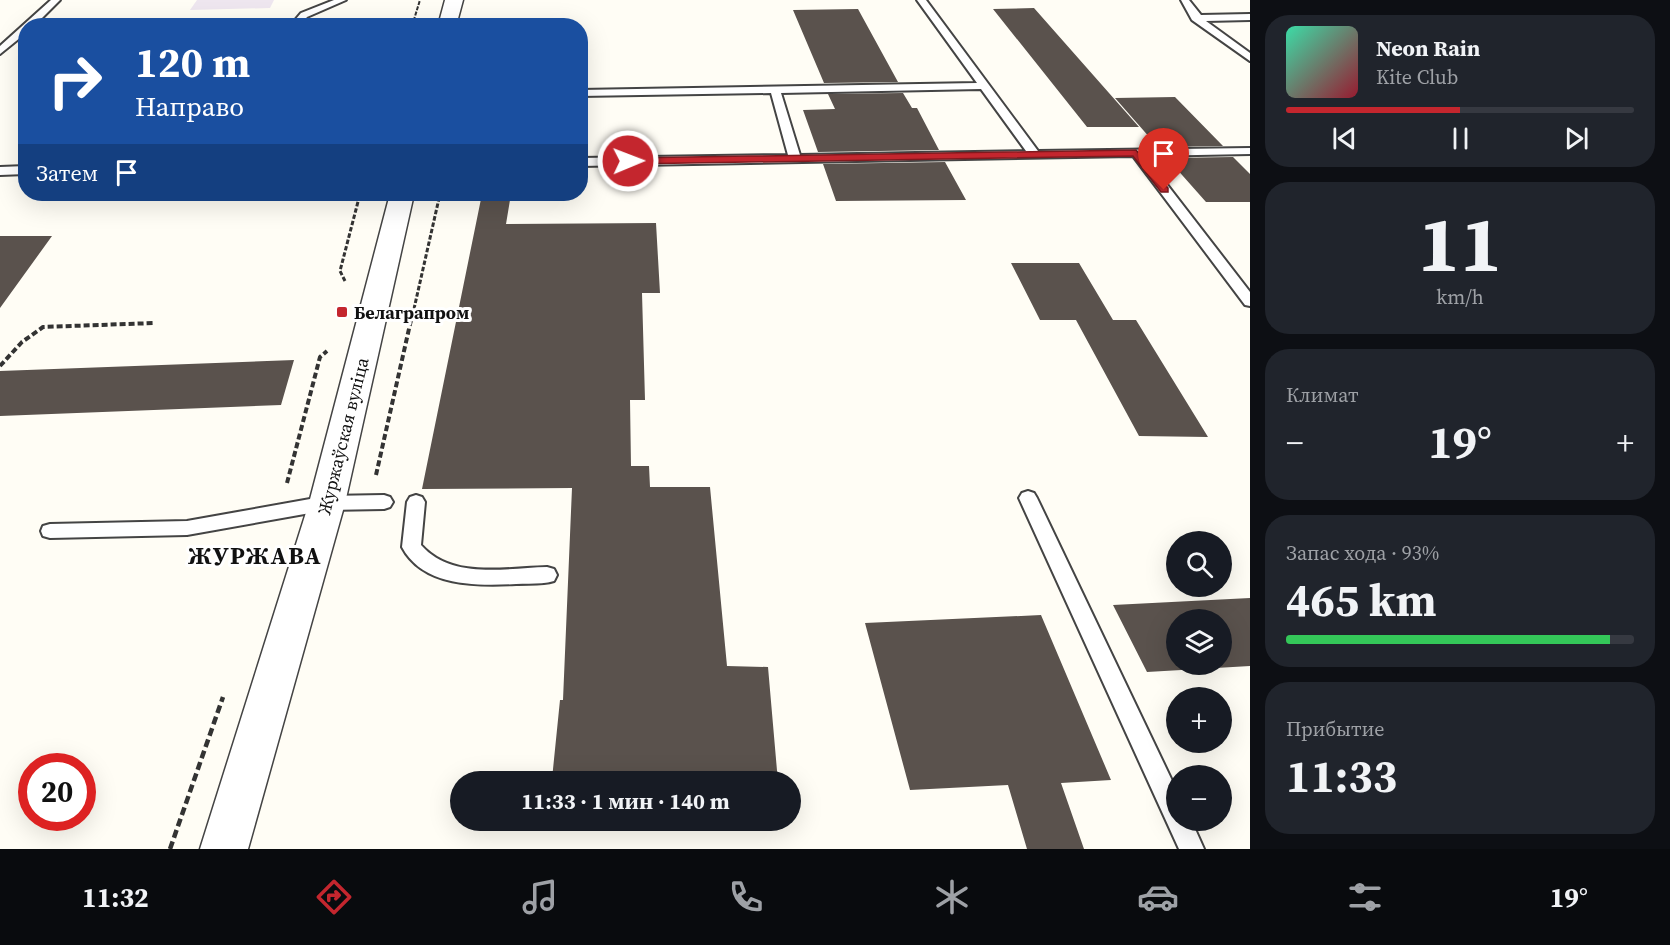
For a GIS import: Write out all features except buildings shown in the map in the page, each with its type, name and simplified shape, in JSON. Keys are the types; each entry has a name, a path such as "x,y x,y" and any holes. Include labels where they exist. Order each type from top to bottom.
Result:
{"street":[{"path":"449,18 454,0"},
{"name":"Журжаўская вуліца","path":"224,849 327,503 400,201"}],"lane":[{"path":"37,18 56,0"},
{"path":"301,18 342,0"},
{"path":"921,0 1034,154"},
{"path":"1185,0 1195,18 1250,58"},
{"path":"1195,18 1250,17"},
{"path":"0,51 18,35"},
{"path":"588,93 984,86"},
{"path":"775,90 795,158"},
{"path":"588,162 1250,152"},
{"path":"1136,153 1250,302"},
{"path":"0,171 18,170"},
{"path":"1028,498 1166,794"},
{"path":"50,531 187,528 327,503 377,502"},
{"path":"416,502 411,547 426,565 446,573 464,576 547,575"},
{"path":"1183,831 1192,849"}],"path":[{"path":"414,18 420,0"},
{"path":"377,502 439,201"},
{"path":"0,366 22,342 44,327 155,323"}],"shaded area":[{"path":"197,0 274,0 270,8 190,10"}],"place":[{"name":"Белаграпром","path":"342,312"}],"district":[{"name":"ЖУРЖАВА","path":"255,555"}],"route":[{"path":"628,161 1136,153 1164,190"}]}
